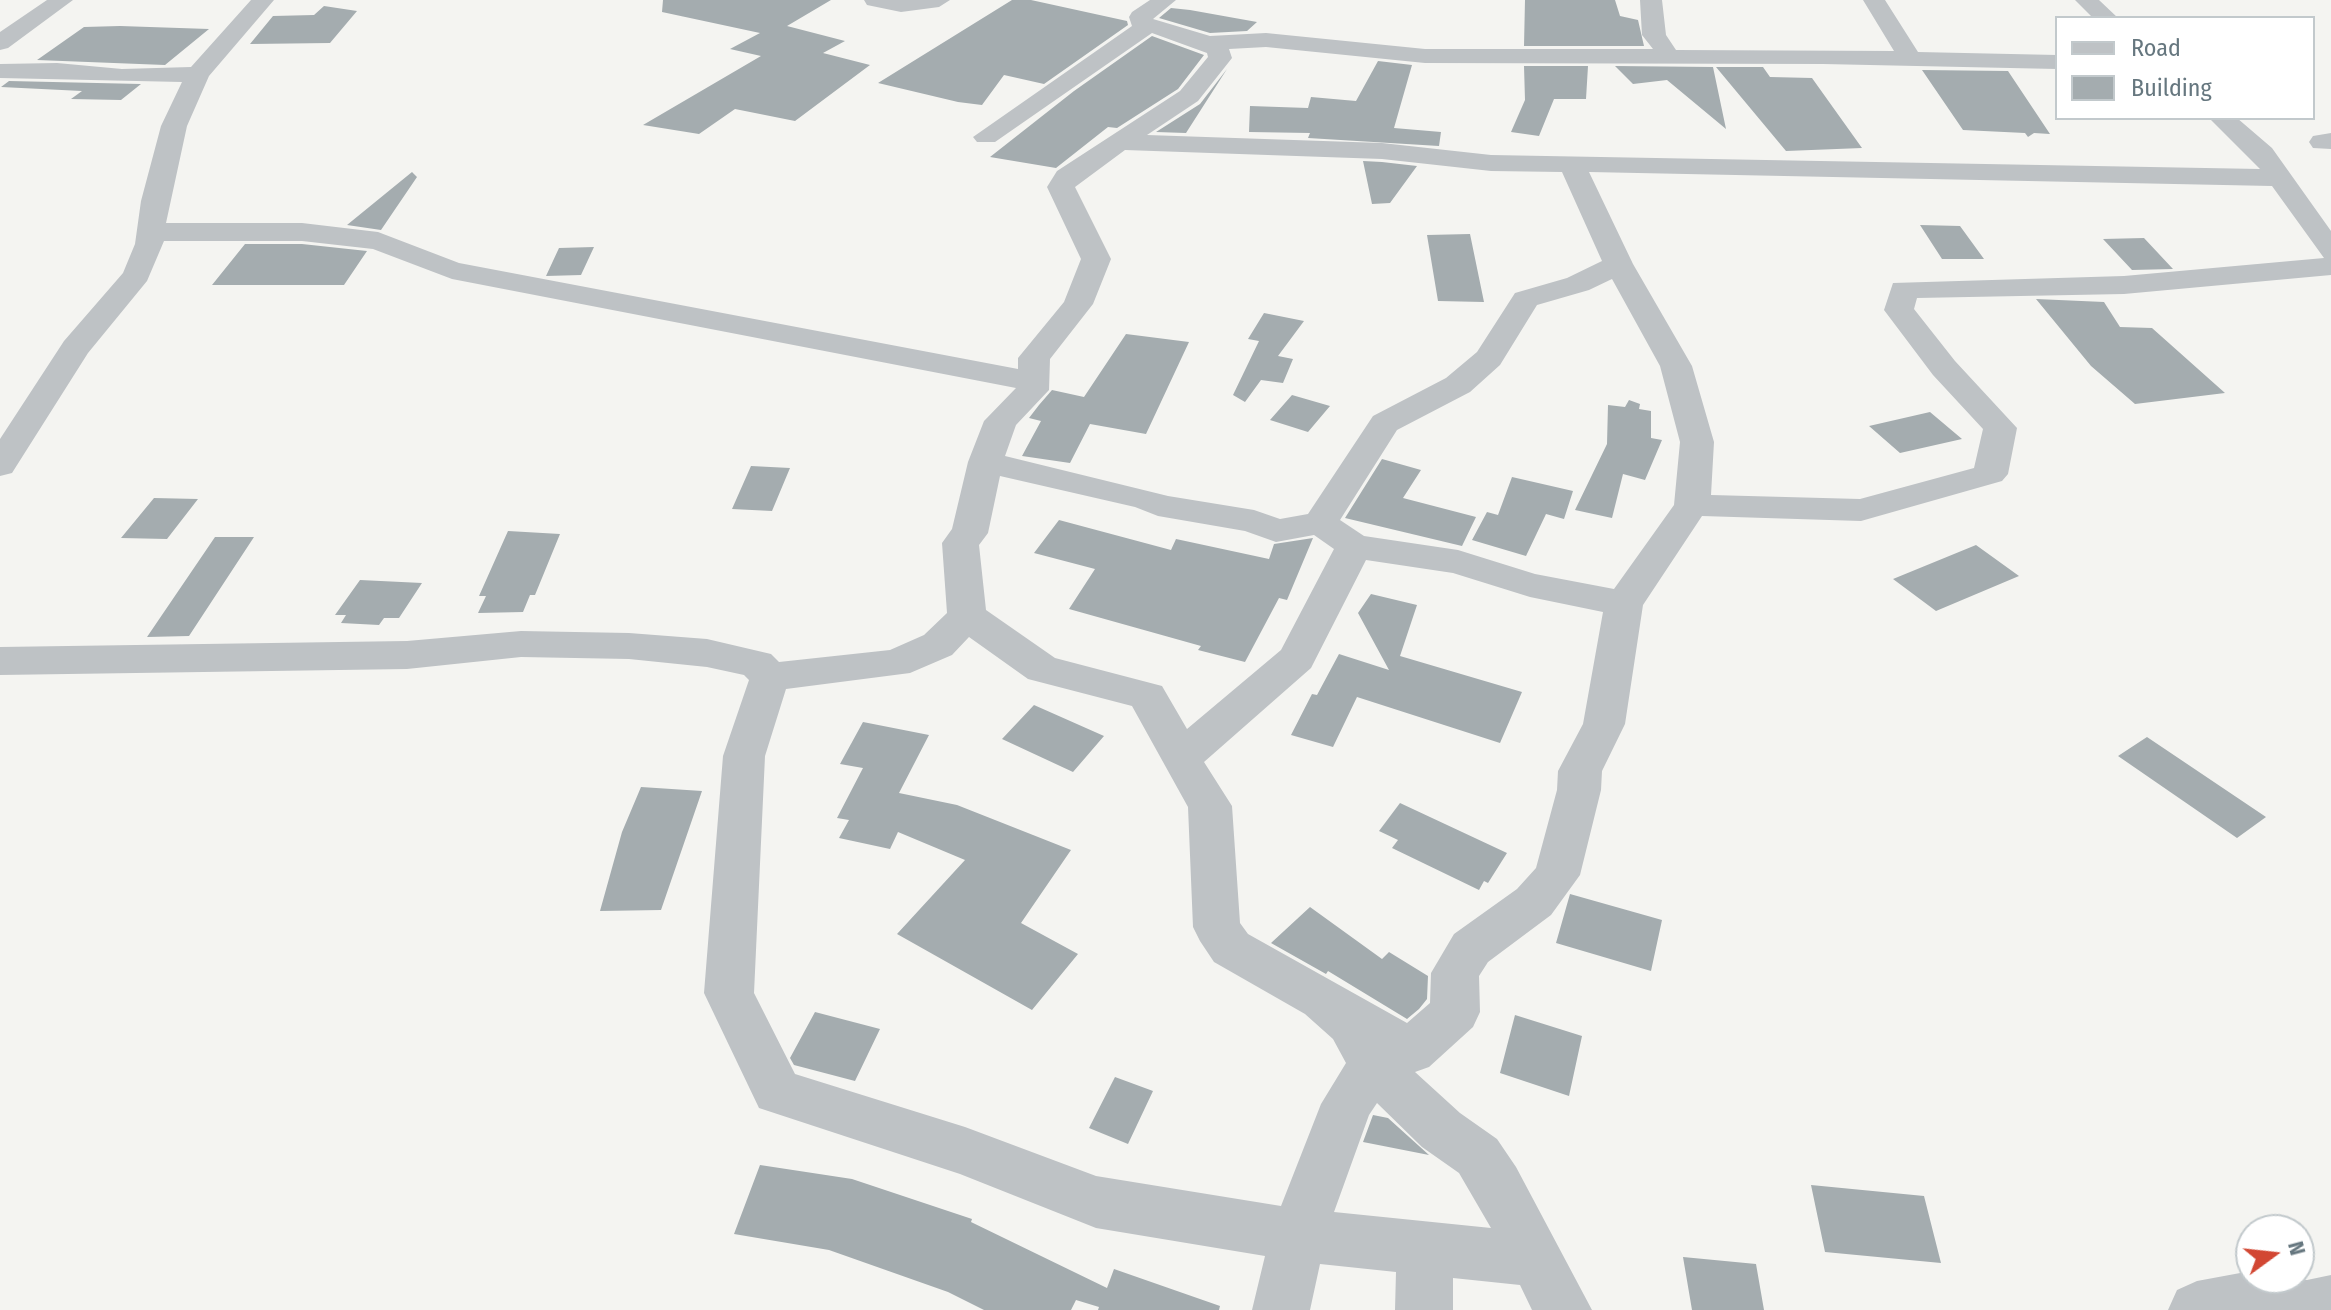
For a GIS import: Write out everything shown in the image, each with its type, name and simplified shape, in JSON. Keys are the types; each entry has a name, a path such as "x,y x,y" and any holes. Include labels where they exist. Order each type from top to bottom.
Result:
{"street":[{"path":"0,43 62,0"},
{"path":"0,466 75,348 137,275 174,126 198,74 263,0"},
{"path":"875,0 888,5 939,0"},
{"path":"1165,0 1140,17 1140,22 1209,43 1266,40 1425,56 1910,58 2055,62"},
{"path":"1651,0 1654,35 1669,56"},
{"path":"1874,0 1910,58"},
{"path":"2086,0 2105,16"},
{"path":"986,137 1147,26"},
{"path":"1209,43 1218,50 1220,58 1200,86 1067,177 1061,187 1096,259 1078,304 1034,358 1033,390 1001,421 985,462 970,533 960,543 967,616 1042,669 1147,696 1157,708 1180,759 1210,806 1217,927 1231,948 1411,1051 1455,1012 1455,973 1471,948 1534,902 1557,875 1579,790 1580,771 1604,724 1624,604 1692,505 1697,442 1676,366 1618,264 1572,164"},
{"path":"0,71 57,70 122,76 198,74"},
{"path":"2224,120 2263,154 2331,251"},
{"path":"1121,142 1382,151 1491,163 2280,178"},
{"path":"150,232 302,232 378,241 452,270 1035,382"},
{"path":"1320,523 1385,423 1458,385 1489,358 1526,299 1578,284 1618,264"},
{"path":"1692,505 1861,510 1990,474 2000,428 1944,368 1899,310 1904,289 2124,285 2331,266"},
{"path":"985,462 1147,499 1158,505 1254,521 1276,531 1320,523 1354,546 1458,562 1530,585 1624,604"},
{"path":"1180,759 1297,658 1354,546"},
{"path":"770,677 896,663 938,645 967,616"},
{"path":"0,661 407,655 552,644 707,653 757,664 770,677"},
{"path":"770,677 744,756 729,993 777,1092 965,1151 1096,1202 1298,1235 1537,1260"},
{"path":"1322,999 1351,1024 1373,1066 1441,1130 1478,1156 1497,1185 1563,1310"},
{"path":"1281,1310 1298,1235 1347,1104 1373,1066"},
{"path":"1424,1310 1425,1250"},
{"path":"2197,1310 2257,1298 2307,1308 2331,1303"}],"building":[{"path":"663,0 831,0 787,26 845,41 823,53 870,65 795,121 735,109 699,134 643,125 761,56 730,49 760,33 662,12"},
{"path":"1012,0 1031,0 1127,21 1128,25 1044,84 1004,75 982,105 878,83"},
{"path":"1525,0 1615,0 1620,16 1638,20 1644,46 1524,46"},
{"path":"324,6 357,11 330,43 250,44 273,16 314,15"},
{"path":"1171,8 1257,22 1247,31 1210,33 1159,18"},
{"path":"84,27 209,29 165,65 37,60"},
{"path":"1152,36 1204,55 1178,89 1117,128 1108,127 1056,168 990,157 1074,91"},
{"path":"1378,61 1412,65 1394,128 1441,132 1439,146 1308,138 1310,133 1249,132 1250,106 1308,108 1311,97 1356,101"},
{"path":"1524,66 1588,66 1586,99 1554,99 1539,136 1511,132 1525,100"},
{"path":"1615,66 1713,67 1726,129 1667,80 1633,84"},
{"path":"1716,67 1763,67 1770,77 1812,78 1862,148 1786,151"},
{"path":"1227,69 1186,133 1156,132 1200,104"},
{"path":"1922,70 2008,71 2050,134 2034,133 2028,137 2025,133 1963,130"},
{"path":"9,81 141,84 121,100 71,99 82,91 1,87"},
{"path":"1363,161 1417,166 1390,203 1372,204"},
{"path":"412,172 417,177 381,230 347,225"},
{"path":"1920,225 1960,226 1984,259 1942,259"},
{"path":"1470,234 1484,302 1438,301 1427,235"},
{"path":"2144,238 2173,269 2132,270 2103,239"},
{"path":"245,244 302,244 367,251 344,285 212,285"},
{"path":"594,247 581,275 546,276 559,248"},
{"path":"2036,299 2104,302 2120,327 2152,328 2225,393 2135,404 2091,366"},
{"path":"1264,313 1304,321 1278,356 1293,359 1283,383 1261,380 1245,402 1233,395 1259,341 1248,339"},
{"path":"1126,334 1189,342 1146,434 1090,424 1070,463 1022,456 1041,421 1029,418 1039,405 1052,390 1084,397"},
{"path":"1292,395 1330,406 1308,432 1270,420"},
{"path":"1629,400 1640,404 1639,409 1651,411 1651,438 1662,440 1645,480 1623,474 1612,518 1575,510 1607,444 1608,405 1625,407"},
{"path":"1930,412 1962,439 1900,453 1869,426"},
{"path":"1382,459 1421,470 1403,498 1476,517 1462,546 1345,518"},
{"path":"751,466 790,468 772,511 732,509"},
{"path":"1512,477 1573,491 1564,519 1546,514 1526,556 1472,540 1487,512 1498,515"},
{"path":"154,498 198,499 167,539 121,538"},
{"path":"1059,520 1171,550 1176,539 1269,559 1274,544 1313,538 1287,600 1279,598 1245,662 1198,650 1201,646 1069,609 1095,569 1034,553"},
{"path":"508,531 560,534 535,595 530,595 523,612 478,613 486,596 479,596"},
{"path":"215,537 254,537 189,636 147,637"},
{"path":"1976,545 2019,576 1936,611 1893,579"},
{"path":"360,580 422,583 399,618 384,618 379,625 341,623 346,615 335,615"},
{"path":"1371,594 1417,605 1400,656 1522,692 1500,743 1357,697 1333,747 1291,735 1312,694 1317,695 1339,654 1389,670 1358,613"},
{"path":"1034,705 1104,736 1073,772 1002,739"},
{"path":"863,722 929,735 899,793 957,805 1071,850 1021,923 1078,954 1032,1010 897,934 965,860 898,832 890,849 839,838 849,820 837,818 863,768 840,764"},
{"path":"2147,737 2266,817 2237,838 2118,756"},
{"path":"641,787 702,791 661,910 600,911 622,832"},
{"path":"1400,803 1507,853 1488,883 1484,881 1479,890 1392,848 1398,840 1379,831"},
{"path":"1570,894 1662,920 1651,971 1556,943"},
{"path":"1310,907 1382,959 1389,952 1428,976 1427,999 1419,1009 1407,1019 1328,971 1326,974 1271,943"},
{"path":"815,1012 880,1029 855,1081 794,1065 790,1058"},
{"path":"1515,1015 1582,1036 1569,1096 1500,1073"},
{"path":"1115,1077 1153,1091 1128,1144 1089,1128"},
{"path":"1373,1115 1388,1118 1429,1155 1363,1142"},
{"path":"760,1165 852,1179 972,1219 971,1222 1107,1288 1114,1269 1220,1306 1219,1310 1098,1310 1099,1307 1076,1300 1071,1310 984,1310 948,1292 829,1250 734,1234"},
{"path":"1811,1185 1924,1196 1941,1263 1825,1252"},
{"path":"1683,1257 1756,1264 1764,1310 1692,1310"}]}
